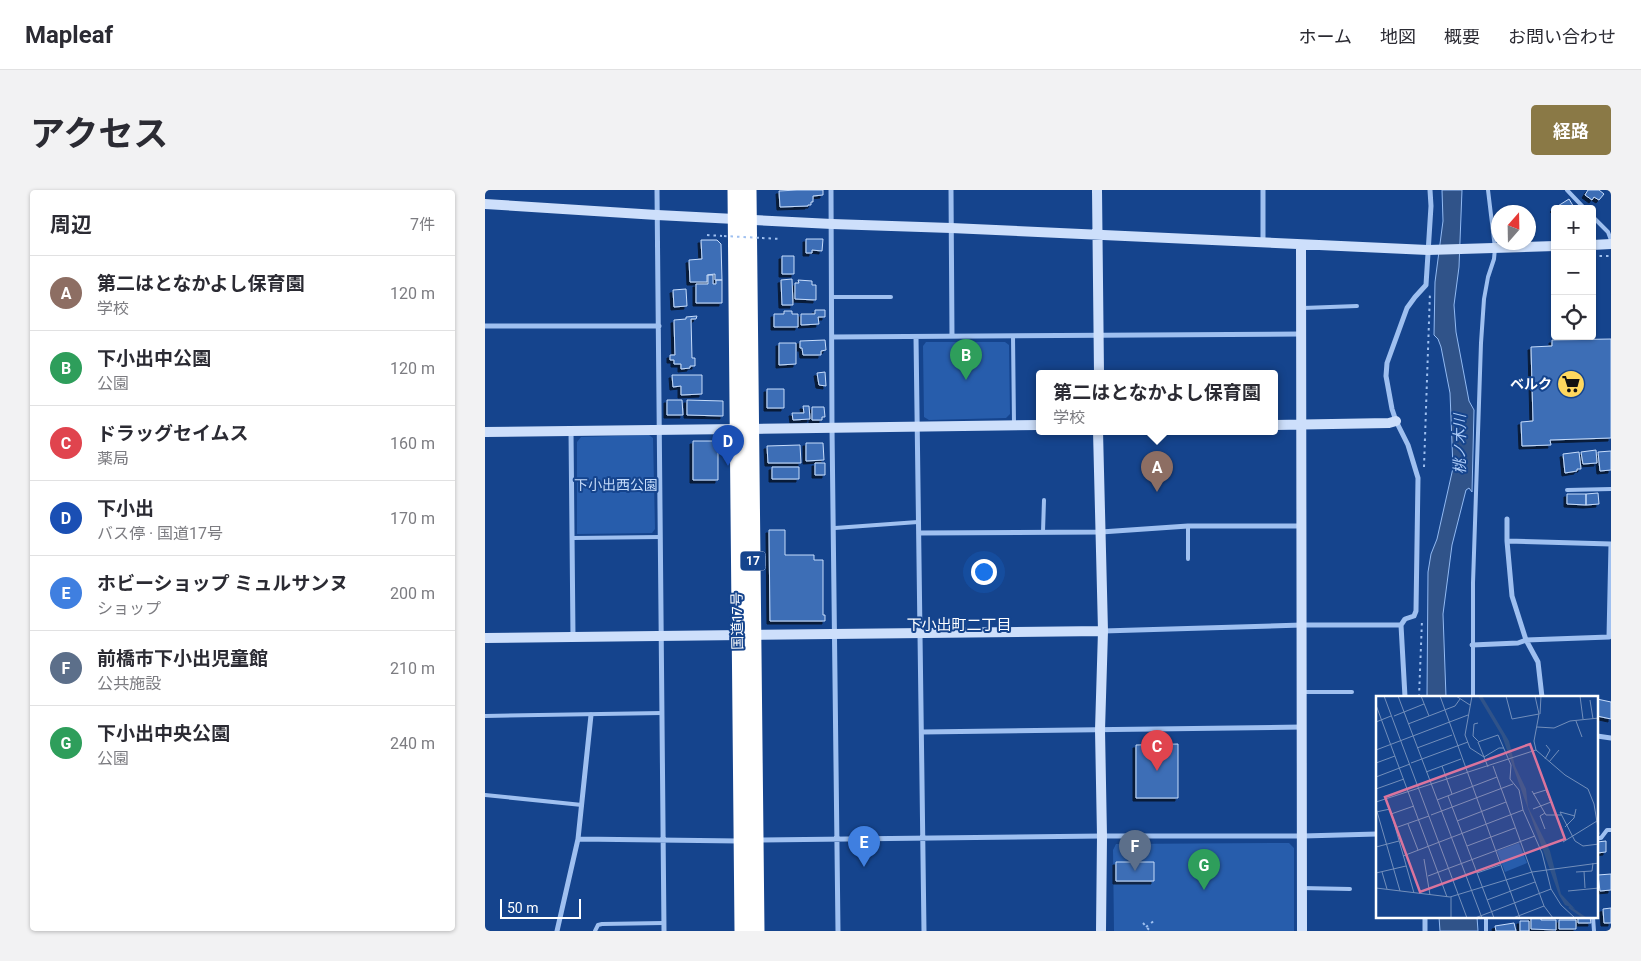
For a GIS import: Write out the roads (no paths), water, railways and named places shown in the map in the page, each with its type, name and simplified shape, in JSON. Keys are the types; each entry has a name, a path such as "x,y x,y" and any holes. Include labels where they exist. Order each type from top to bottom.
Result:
{"highway":[{"name":"国道17号","path":"735,190 743,220 752,429 740,841 741,931"},
{"name":"国道17号","path":"749,190 743,220 736,429 756,840 757,931"}],"street":[{"path":"657,190 664,931"},
{"path":"831,190 838,931"},
{"path":"951,190 952,336"},
{"path":"1097,190 1099,370"},
{"path":"1263,190 1263,243"},
{"path":"1405,696 1401,625 1403,621 1414,616 1416,611 1419,478 1408,444 1396,421 1388,390 1386,367 1407,308 1425,285 1431,250 1430,190"},
{"path":"485,204 743,220 1301,245 1431,250 1551,246"},
{"path":"1596,245 1611,244"},
{"path":"1301,245 1302,931"},
{"path":"485,326 659,326"},
{"path":"832,337 1301,334"},
{"path":"916,337 924,931"},
{"path":"1278,425 1389,423 1396,421"},
{"path":"752,429 1036,425"},
{"path":"485,432 736,429"},
{"path":"571,431 573,638"},
{"path":"1098,435 1103,631 1101,931"},
{"path":"1507,519 1512,596 1526,640 1538,662 1542,696"},
{"path":"919,533 1101,532 1187,526 1300,526"},
{"path":"1472,645 1518,643 1526,640 1609,637 1611,544 1507,541"},
{"path":"485,638 920,634 1302,625 1401,625"},
{"path":"557,931 578,839 591,715"},
{"path":"921,732 1302,727"},
{"path":"578,839 740,841 1376,834"},
{"path":"1425,918 1425,931"}],"lane":[{"path":"1473,696 1473,583 1481,342 1484,299 1488,277 1495,259 1490,249 1488,190"},
{"path":"1567,190 1581,205"},
{"path":"1596,220 1608,232 1611,240"},
{"path":"831,297 891,296"},
{"path":"1301,308 1357,306"},
{"path":"1013,336 1014,425"},
{"path":"1567,490 1611,489"},
{"path":"1043,532 1044,500"},
{"path":"835,528 918,522"},
{"path":"1187,526 1188,559"},
{"path":"573,538 660,537"},
{"path":"1302,692 1352,692"},
{"path":"485,716 662,713"},
{"path":"485,794 582,805"},
{"path":"1599,838 1607,830 1611,830"},
{"path":"1302,888 1350,889"},
{"path":"1486,918 1486,931"},
{"path":"1593,918 1594,931"},
{"path":"595,931 598,925 602,924 663,923"}],"water":[{"name":"桃ノ木川","path":"1442,190 1462,190 1459,267 1454,305 1456,332 1469,401 1474,410 1472,492 1469,488 1466,490 1452,545 1443,614 1446,696 1427,696 1428,572 1453,468 1450,393 1441,347 1434,335 1435,282 1443,221"},
{"path":"1439,918 1477,918 1478,931 1440,931"}],"place":[{"name":"下小出中公園","path":"966,380"},
{"name":"ベルク","path":"1571,384"},
{"name":"下小出","path":"728,466"},
{"name":"第二はとなかよし保育園","path":"1157,492"},
{"name":"ドラッグセイムス","path":"1157,771"},
{"name":"ホビーショップ ミュルサンヌ","path":"864,867"},
{"name":"前橋市下小出児童館","path":"1135,871"},
{"name":"下小出中央公園","path":"1204,890"}],"district":[{"name":"下小出町二丁目","path":"959,625"}],"park label":[{"name":"下小出西公園","path":"616,485"}]}
